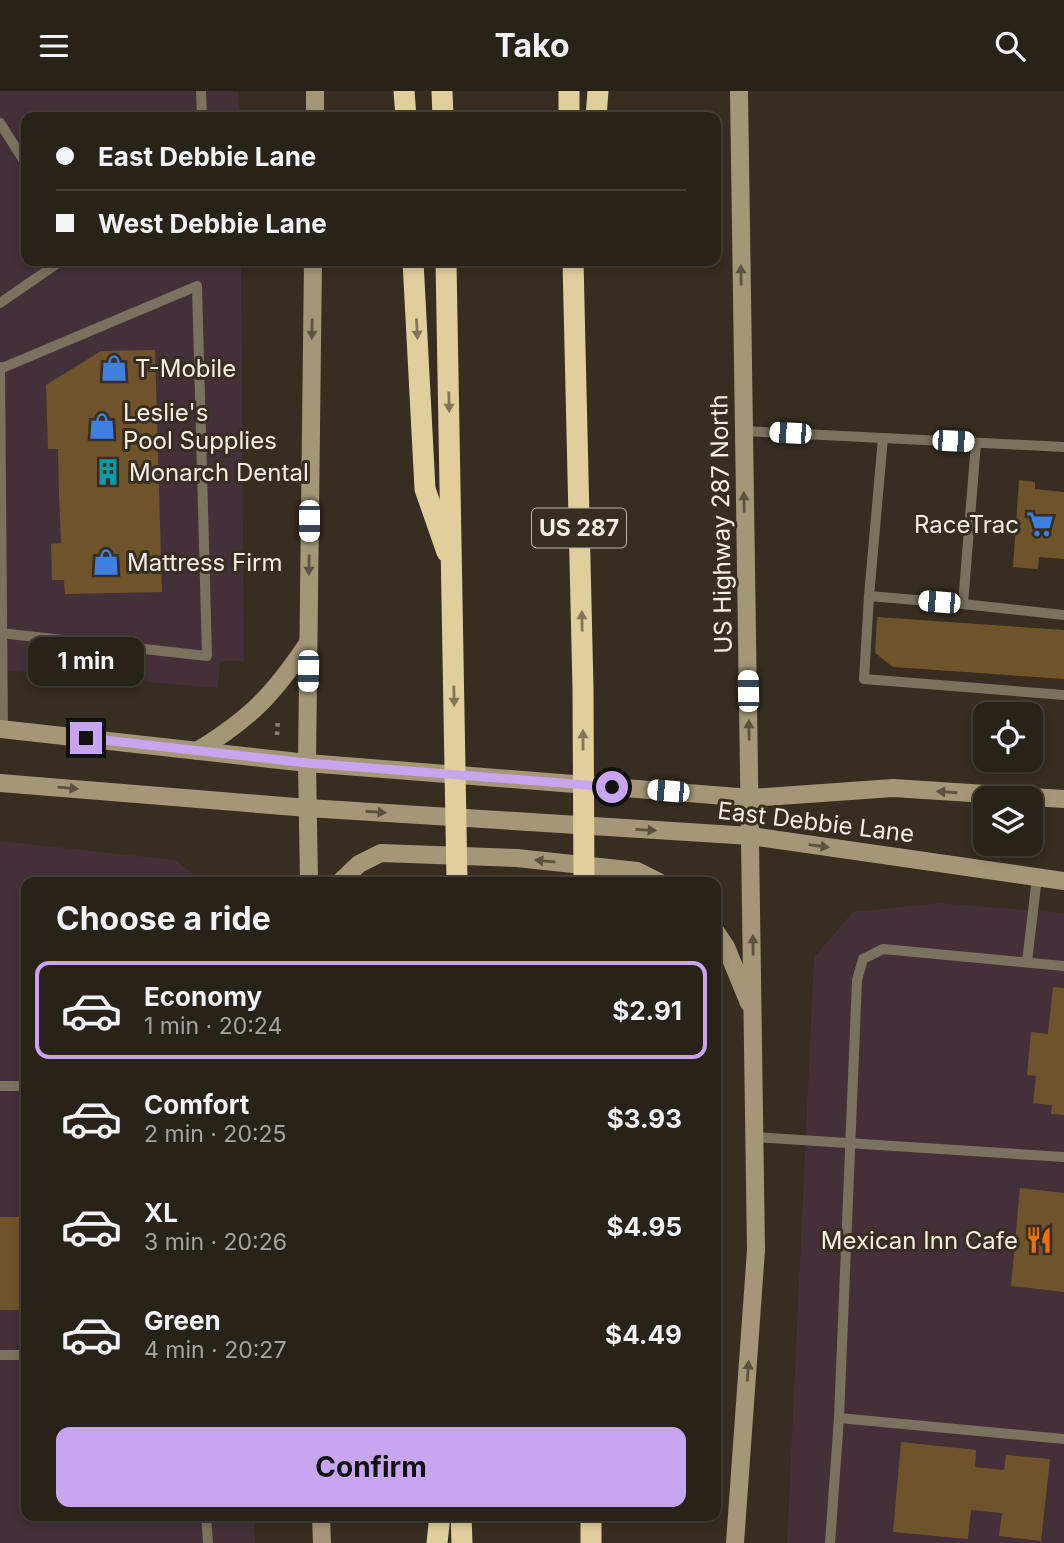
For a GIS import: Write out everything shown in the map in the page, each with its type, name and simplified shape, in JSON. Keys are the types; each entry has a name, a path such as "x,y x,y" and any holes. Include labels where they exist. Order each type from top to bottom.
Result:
{"highway":[{"path":"404,91 406,112"},
{"path":"442,91 443,112"},
{"path":"569,91 569,112"},
{"path":"596,112 597,91"},
{"path":"413,266 425,489 453,570"},
{"path":"446,266 457,877"},
{"name":"US 287","path":"573,266 583,689 584,877"},
{"path":"575,368 587,266"},
{"path":"437,1543 439,1521"},
{"path":"461,1521 462,1543"},
{"path":"591,1521 591,1543"}],"main road":[{"path":"312,112 316,91"},
{"name":"US Highway 287 North","path":"735,1543 756,1250 739,91"},
{"path":"309,877 307,763 313,266"},
{"path":"197,751 238,726 265,701 308,643"},
{"name":"East Debbie Lane","path":"2,729 307,763 751,798 893,788 1064,799"},
{"name":"East Debbie Lane","path":"0,783 308,808 751,836 1064,881"},
{"path":"345,877 359,864 381,853 517,859 637,871 649,877"},
{"path":"721,940 753,1013"},
{"path":"321,1521 322,1543"}],"lane":[{"path":"201,91 202,112"},
{"path":"0,123 21,156"},
{"path":"0,303 54,266"},
{"path":"1,633 207,656 197,286 0,368 1,633 2,729"},
{"path":"743,431 1064,447"},
{"path":"883,438 864,679 1064,695"},
{"path":"963,604 976,443"},
{"path":"869,596 1064,615"},
{"path":"1027,962 1037,877"},
{"path":"830,1543 839,1418 857,979 863,959 883,949 1064,966"},
{"path":"0,1086 21,1086"},
{"path":"755,1137 1064,1157"},
{"path":"0,1355 21,1355"},
{"path":"839,1418 1064,1439"},
{"path":"206,1521 208,1543"}],"path":[{"path":"277,734 278,719"}],"shaded area":[{"path":"0,91 238,91 240,112 21,112 21,266 241,266 244,661 220,661 218,688 0,670"},
{"path":"0,841 175,860 197,877 21,877 21,1521 254,1521 255,1543 0,1543"},
{"path":"938,903 1064,913 1064,1543 787,1543 814,957 853,912"}],"building":[{"path":"155,350 162,592 65,594 64,580 52,580 51,544 61,543 58,449 48,449 46,385 101,351"},
{"name":"RaceTrac","path":"1019,480 1035,482 1035,489 1064,492 1064,559 1039,557 1038,569 1013,567"},
{"path":"877,617 1064,630 1064,679 893,667 875,653"},
{"path":"1053,987 1064,988 1064,1115 1051,1114 1052,1105 1033,1103 1036,1076 1027,1075 1031,1032 1048,1034"},
{"name":"Mexican Inn Cafe","path":"1020,1188 1064,1193 1064,1292 1011,1286"},
{"path":"0,1217 21,1217 21,1310 0,1310"},
{"path":"901,1442 976,1450 975,1467 1004,1470 1006,1455 1050,1459 1041,1541 999,1536 1002,1513 971,1510 968,1539 893,1532"}],"place":[{"name":"T-Mobile","path":"114,368"},
{"name":"Leslie's Pool Supplies","path":"102,426"},
{"name":"Monarch Dental","path":"108,472"},
{"name":"RaceTrac","path":"1040,524"},
{"name":"Mattress Firm","path":"106,562"},
{"name":"Mexican Inn Cafe","path":"1039,1240"}],"route":[{"path":"86,738 307,763 612,787"}]}
